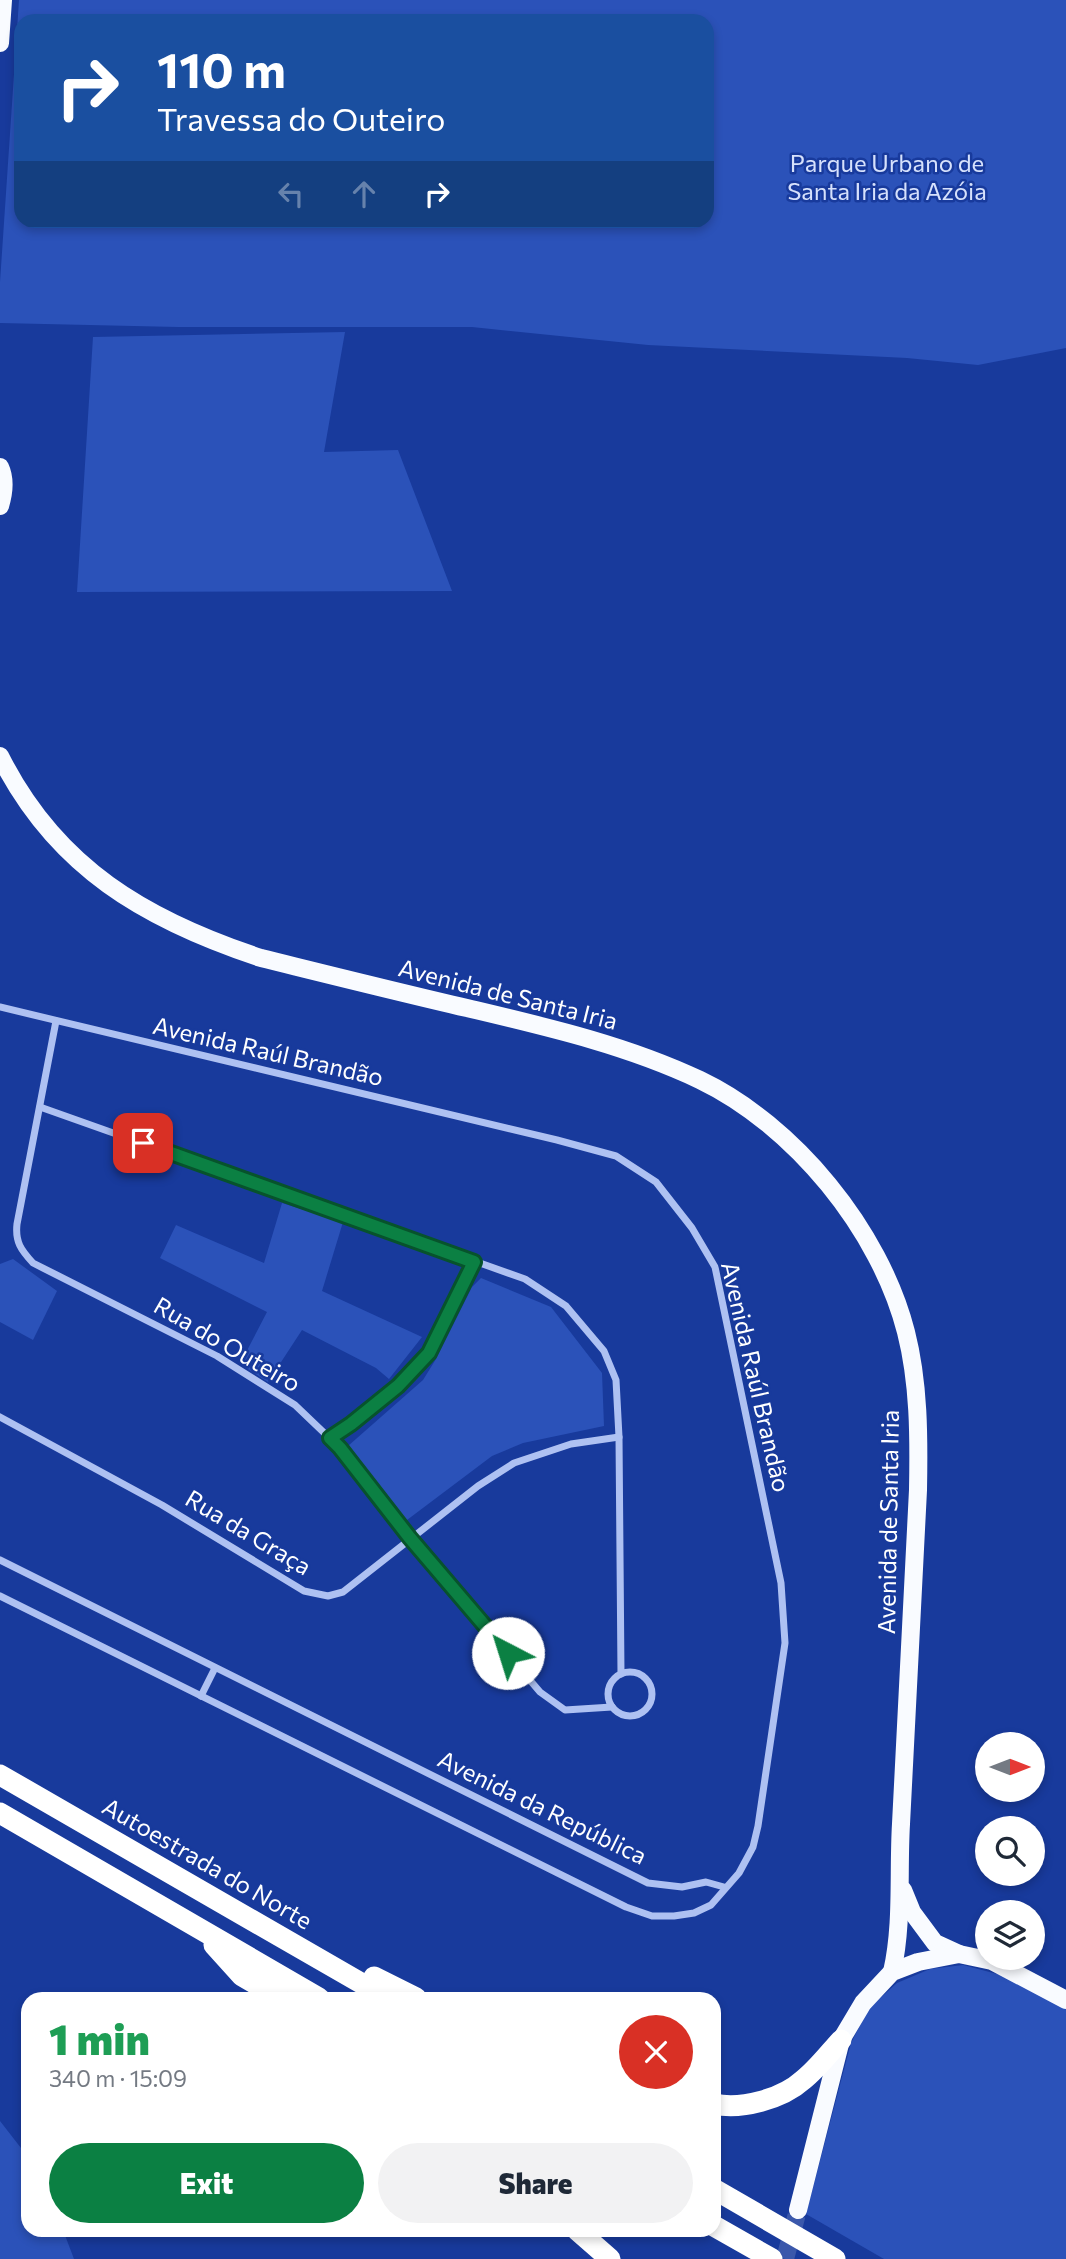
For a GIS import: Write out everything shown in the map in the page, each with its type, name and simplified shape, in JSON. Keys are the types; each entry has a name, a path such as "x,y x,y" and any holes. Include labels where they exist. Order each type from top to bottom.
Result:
{"highway":[{"name":"Autoestrada do Norte","path":"0,1775 377,1992"},
{"path":"0,1813 308,1992"},
{"path":"201,1931 242,1976 270,1992"},
{"path":"298,1947 379,1979 404,1992"},
{"path":"721,2106 748,2103 777,2095 802,2082 841,2040"},
{"path":"721,2193 835,2259"},
{"path":"721,2230 772,2259"},
{"path":"585,2237 610,2259"}],"main road":[{"path":"0,43 3,0"},
{"path":"0,467 3,472 4,492 0,506"},
{"name":"Avenida de Santa Iria","path":"0,756 11,778 41,823 77,861 122,895 165,920 217,943 261,958 569,1032 624,1050 701,1081 737,1102 784,1138 837,1195 861,1230 889,1280 906,1331 916,1388 918,1490 896,1954 892,1972"},
{"name":"Avenida de Santa Iria","path":"899,1880 912,1912 935,1943 959,1954"},
{"path":"798,2210 841,2040 863,2003 892,1972 918,1962 959,1954 992,1961 1066,2000"}],"street":[{"name":"Avenida Raúl Brandão","path":"0,1007 616,1156 656,1182 692,1228 715,1267 781,1583 785,1643 758,1826 753,1847 739,1873 724,1887"},
{"name":"Rua do Outeiro","path":"56,1021 17,1224 16,1237 23,1253 33,1263 217,1356 295,1405 340,1448 410,1538 540,1692 565,1710 612,1707"},
{"path":"40,1107 525,1279 566,1306 604,1351 616,1380 621,1674"},
{"path":"330,1438 398,1386 429,1353 474,1262"},
{"name":"Rua da Graça","path":"0,1417 162,1505 304,1591 328,1596 343,1592 478,1486 514,1463 571,1444 619,1437"},
{"name":"Avenida da República","path":"0,1560 648,1883 682,1887 706,1882 724,1887 711,1905 694,1913 652,1916 626,1907 0,1596"},
{"path":"201,1696 215,1668"},
{"path":"628,1672 642,1675 650,1685 651,1700 643,1711 636,1715 624,1715 612,1707 608,1692 610,1685 621,1674 628,1672"}],"green space":[{"name":"Parque Urbano de Santa Iria da Azóia","path":"19,0 1066,0 1066,348 978,365 907,358 648,345 472,327 178,327 0,323 0,282 14,74 14,228 714,228 714,14 18,14"},
{"path":"345,332 324,452 398,450 452,591 77,592 93,337"},
{"path":"282,1203 343,1222 322,1291 422,1337 389,1379 376,1368 302,1330 268,1382 240,1364 267,1312 160,1258 176,1225 264,1263"},
{"path":"13,1259 57,1291 33,1340 0,1322 0,1264"},
{"path":"481,1278 551,1307 602,1373 604,1426 523,1443 492,1456 403,1523 348,1446 423,1380 472,1287"},
{"path":"963,1965 1001,1975 1066,2009 1066,2259 884,2259 806,2214 851,2043 869,2008 897,1983 930,1969"},
{"path":"0,2121 21,2148 21,2237 66,2237 74,2259 0,2259"}],"tunnel":[{"path":"785,2259 798,2210"}],"route":[{"path":"143,1143 474,1262 429,1353 398,1386 330,1438 410,1538 508,1653"}]}
